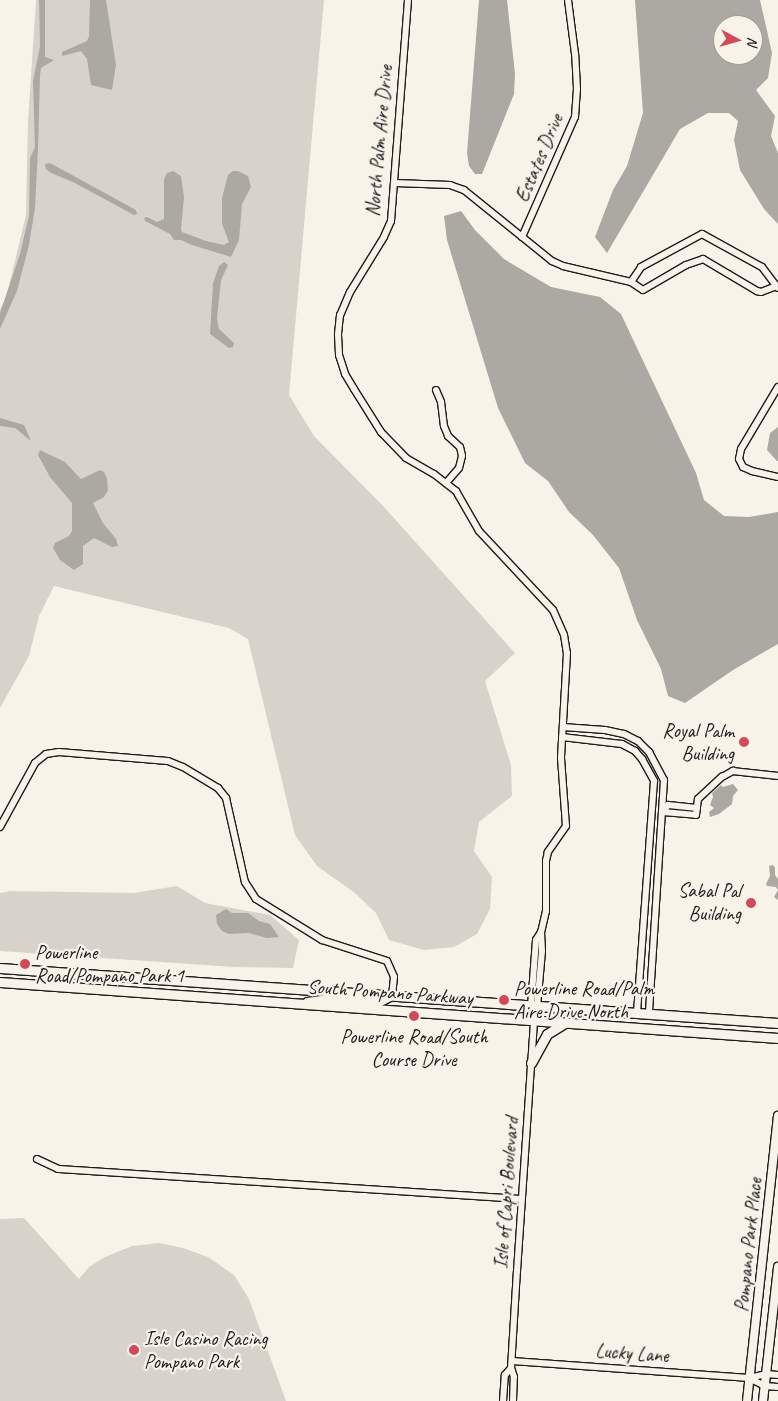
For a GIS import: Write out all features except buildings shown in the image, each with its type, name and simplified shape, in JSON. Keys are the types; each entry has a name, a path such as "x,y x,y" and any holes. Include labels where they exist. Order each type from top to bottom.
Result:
{"main road":[{"name":"South Pompano Parkway","path":"0,968 778,1023"},
{"name":"South Pompano Parkway","path":"0,982 778,1038"},
{"path":"302,1004 318,999 376,1003 392,995"},
{"path":"531,1063 547,1034 566,1022"}],"street":[{"name":"North Palm Aire Drive","path":"408,0 391,221 384,237 350,292 340,315 339,355 345,374 381,432 406,458 456,491 464,508 486,539 553,610 559,620 568,653 561,758 566,826 548,852 546,911 536,940 534,1020"},
{"name":"Estates Drive","path":"522,236 575,117 577,89 575,54 568,0"},
{"path":"395,182 450,185 464,190 543,255 563,266 631,282 643,290 686,265 703,258 757,291 761,292 777,283 762,266 702,234 641,267 631,282"},
{"path":"778,387 741,448 739,459 743,467 778,477"},
{"path":"436,390 441,402 444,426 448,436 460,447 462,456 459,468 446,483"},
{"path":"563,727 605,730 624,734 638,741 649,752 664,780 649,1013"},
{"path":"562,737 622,744 635,751 650,770 654,781 638,1012"},
{"path":"0,827 36,763 46,754 59,752 162,760 183,767 218,788 226,798 245,882 256,899 322,940 387,962 394,976 392,995"},
{"path":"663,812 668,805 696,811 698,799 722,777 733,771 778,776"},
{"path":"648,874 658,874"},
{"path":"644,930 654,930"},
{"path":"42,986 44,970"},
{"name":"Isle of Capri Boulevard","path":"512,1401 514,1377 512,1364 534,1020"},
{"name":"Pompano Park Place","path":"747,1401 778,1116"},
{"path":"37,1159 58,1170 522,1199"},
{"name":"Pompano Park Place","path":"763,1401 778,1267"},
{"name":"Isle of Capri Boulevard","path":"503,1401 505,1375 512,1364"},
{"name":"Lucky Lane","path":"512,1364 750,1378"},
{"path":"750,1378 766,1374 778,1375"},
{"path":"750,1378 765,1386 778,1386"}],"shaded area":[{"path":"36,0 324,0 289,395 314,436 384,507 515,653 485,681 511,765 512,796 479,822 474,851 492,877 490,909 477,934 454,947 424,950 389,940 376,913 355,893 317,866 295,835 248,639 229,628 54,586 39,616 29,656 0,708 0,309 6,298 26,215 28,122"},
{"path":"39,0 45,0 45,57 54,60 41,68 40,75 35,208 29,245 17,291 0,329 0,313 20,254 29,215 30,158 35,147 33,81 40,46"},
{"path":"90,0 106,0 116,65 112,90 91,85 87,59 81,51 62,56 62,52 87,41 89,36"},
{"path":"479,0 507,0 515,74 514,94 482,174 475,174 469,166 467,153"},
{"path":"635,0 760,0 772,53 768,78 756,90 775,116 771,136 778,153 778,224 764,209 740,170 734,140 738,121 729,113 708,113 680,129 607,253 595,237 613,190 627,166 643,113"},
{"path":"50,163 136,210 137,214 134,215 73,182 51,173 46,169 45,164"},
{"path":"173,171 181,176 184,197 182,232 206,241 224,245 229,242 222,224 222,198 228,175 233,171 238,171 248,176 251,187 242,204 239,240 231,257 181,240 174,240 170,234 145,221 144,218 147,217 157,222 164,219 164,179 167,173"},
{"path":"461,211 475,230 504,259 551,287 600,297 621,314 696,473 704,500 724,516 749,517 778,512 778,644 733,670 685,703 668,696 661,669 637,620 619,568 593,535 569,512 548,481 525,463 498,408 447,240 444,216"},
{"path":"224,262 228,265 221,280 217,319 219,329 234,343 233,347 229,348 210,334 213,283 219,266"},
{"path":"0,418 24,425 31,441 15,428 0,426"},
{"path":"778,427 777,461 767,450 770,433"},
{"path":"40,450 65,462 81,479 100,470 104,472 107,478 108,490 104,497 93,503 103,523 116,539 118,546 112,547 94,538 83,546 83,564 74,570 60,560 53,548 55,543 69,536 72,531 72,503 50,477 38,455"},
{"path":"733,784 738,790 733,796 732,804 719,814 710,817 709,812 714,808 710,805 713,797 712,793 721,785 723,787"},
{"path":"773,865 778,879 778,890 776,887 767,886 766,884 770,876 769,866"},
{"path":"177,886 205,903 270,915 299,940 293,968 234,967 0,951 0,893 10,891 133,893"},
{"path":"778,890 778,900 774,897"},
{"path":"226,909 232,913 248,913 259,921 270,924 279,937 267,938 249,933 229,934 222,931 217,924 216,915"},
{"name":"Isle Casino Racing Pompano Park","path":"24,1218 79,1279 89,1267 105,1257 132,1246 159,1243 183,1248 208,1257 234,1275 249,1299 286,1401 0,1401 0,1219"}],"place":[{"name":"Royal Palm Building","path":"744,742"},
{"name":"Sabal Pal Building","path":"751,903"},
{"name":"Powerline Road/Pompano Park 1","path":"25,964"},
{"name":"Powerline Road/Palm Aire Drive North","path":"504,1000"},
{"name":"Powerline Road/South Course Drive","path":"414,1016"},
{"name":"Isle Casino Racing Pompano Park","path":"134,1350"}]}
